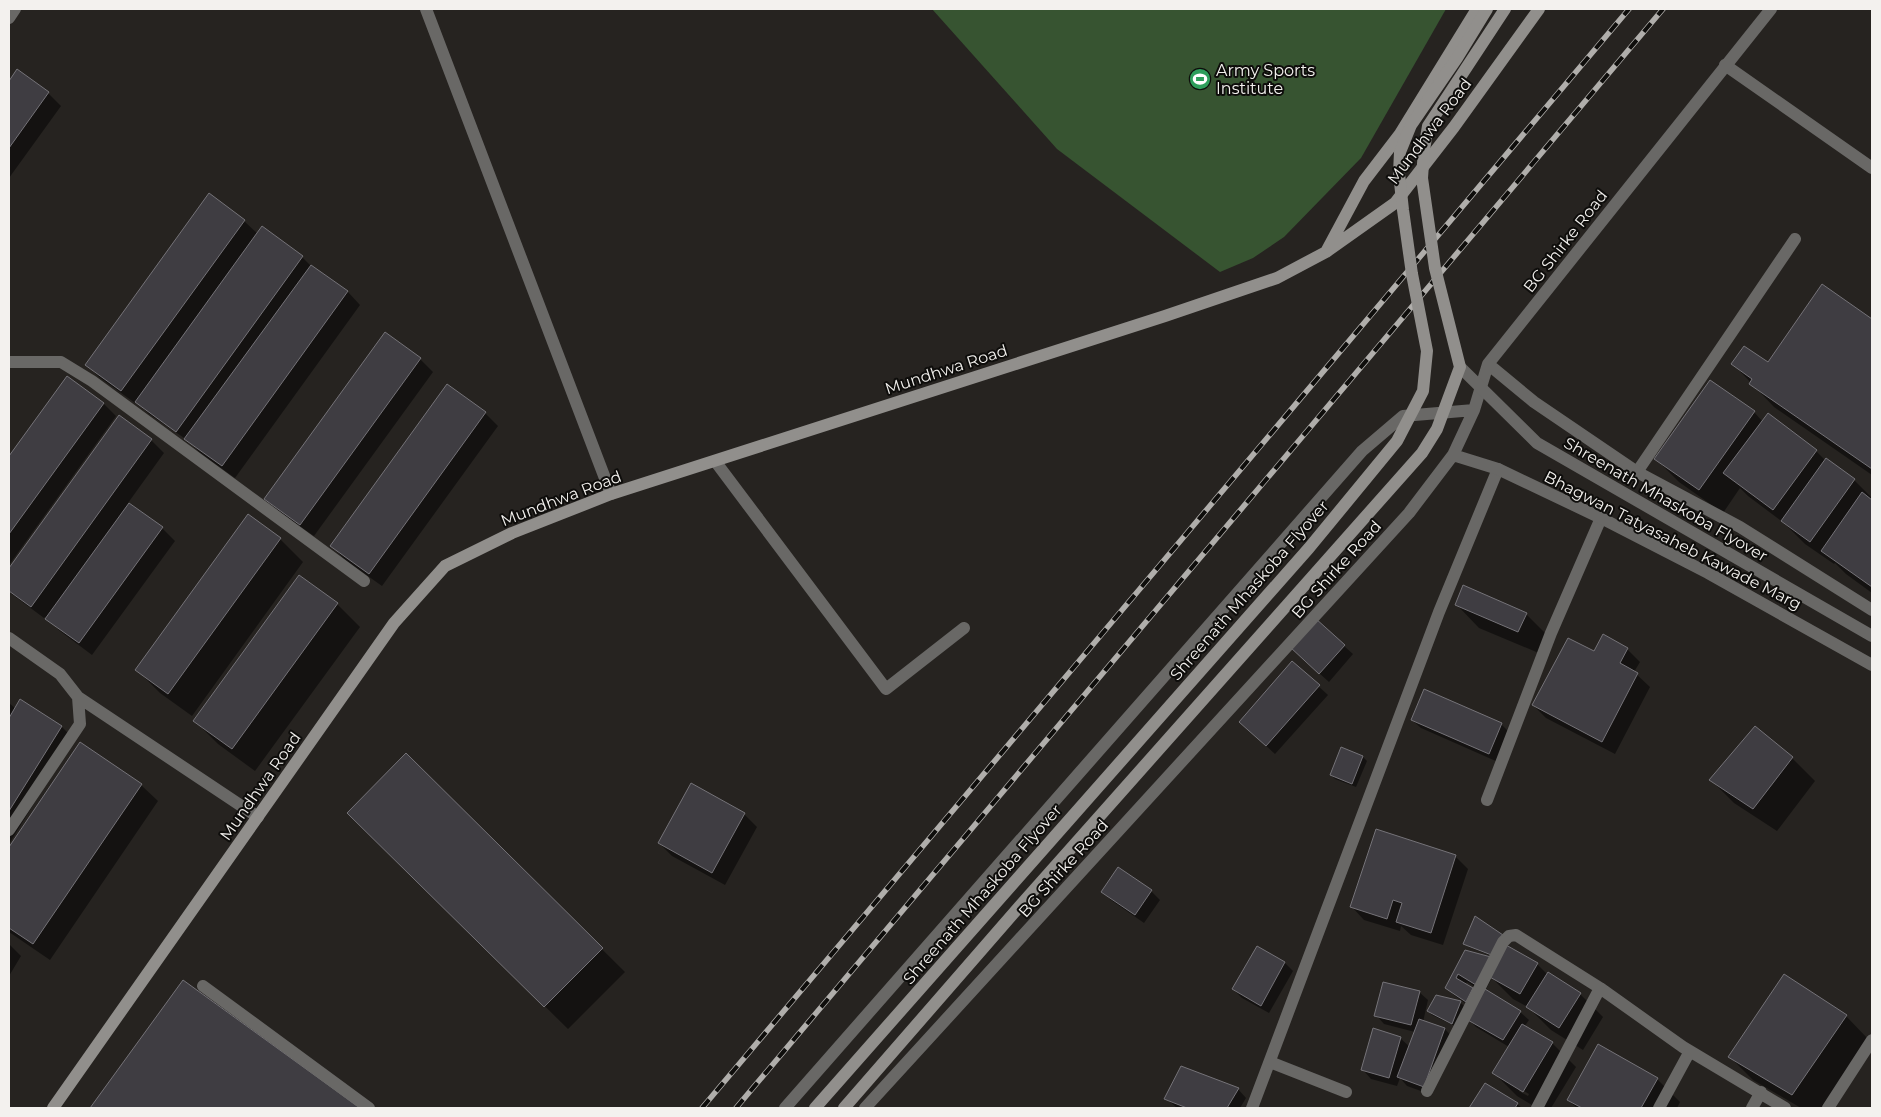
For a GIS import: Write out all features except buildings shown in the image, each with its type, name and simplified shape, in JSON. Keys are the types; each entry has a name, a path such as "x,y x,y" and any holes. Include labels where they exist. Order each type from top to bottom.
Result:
{"main road":[{"name":"Mundhwa Road","path":"1326,252 1364,181 1400,134 1477,9"},
{"name":"Shreenath Mhaskoba Flyover","path":"815,1108 1309,548 1397,441 1423,391 1427,351 1412,274 1404,219 1399,173 1400,152 1411,125 1457,58 1487,9"},
{"path":"844,1108 1018,907 1422,453 1437,429 1460,368 1435,268 1422,178 1424,150 1428,126 1505,9"},
{"name":"Mundhwa Road","path":"53,1108 394,623 444,566 512,533 611,494 1174,313 1277,278 1326,252 1396,203 1454,127 1539,9"}],"street":[{"path":"9,18 15,9"},
{"path":"426,9 611,494"},
{"name":"BG Shirke Road","path":"866,1108 1409,513 1453,455 1474,410 1488,364 1771,9"},
{"path":"1725,65 1872,168"},
{"path":"1637,472 1795,239"},
{"path":"9,362 61,362 92,381 364,581"},
{"name":"Bhagwan Tatyasaheb Kawade Marg","path":"1488,364 1534,402 1637,472 1740,527 1872,610"},
{"name":"Shreenath Mhaskoba Flyover","path":"1460,368 1536,444 1872,636"},
{"path":"785,1108 1362,451 1403,416 1474,410"},
{"name":"Bhagwan Tatyasaheb Kawade Marg","path":"1453,455 1498,469 1601,518 1708,573 1872,665"},
{"path":"715,461 886,689 964,628"},
{"path":"1252,1108 1439,612 1498,469"},
{"path":"1488,800 1551,633 1601,518"},
{"path":"9,638 60,674 78,697 258,817"},
{"path":"9,830 80,724 78,697"},
{"path":"1427,1091 1503,942 1509,936 1516,936 1600,988 1690,1051 1785,1108"},
{"path":"203,986 369,1108"},
{"path":"1537,1108 1600,988"},
{"path":"1828,1108 1872,1040"},
{"path":"1660,1108 1690,1051"},
{"path":"1270,1062 1346,1092"},
{"path":"1752,1108 1760,1092"}],"green space":[{"name":"Army Sports Institute","path":"932,9 1446,9 1361,158 1284,237 1253,258 1220,272 1057,149"}],"railway":[{"path":"702,1108 1629,9"},
{"path":"736,1108 1663,9"}],"place":[{"name":"Army Sports Institute","path":"1200,79"}]}
